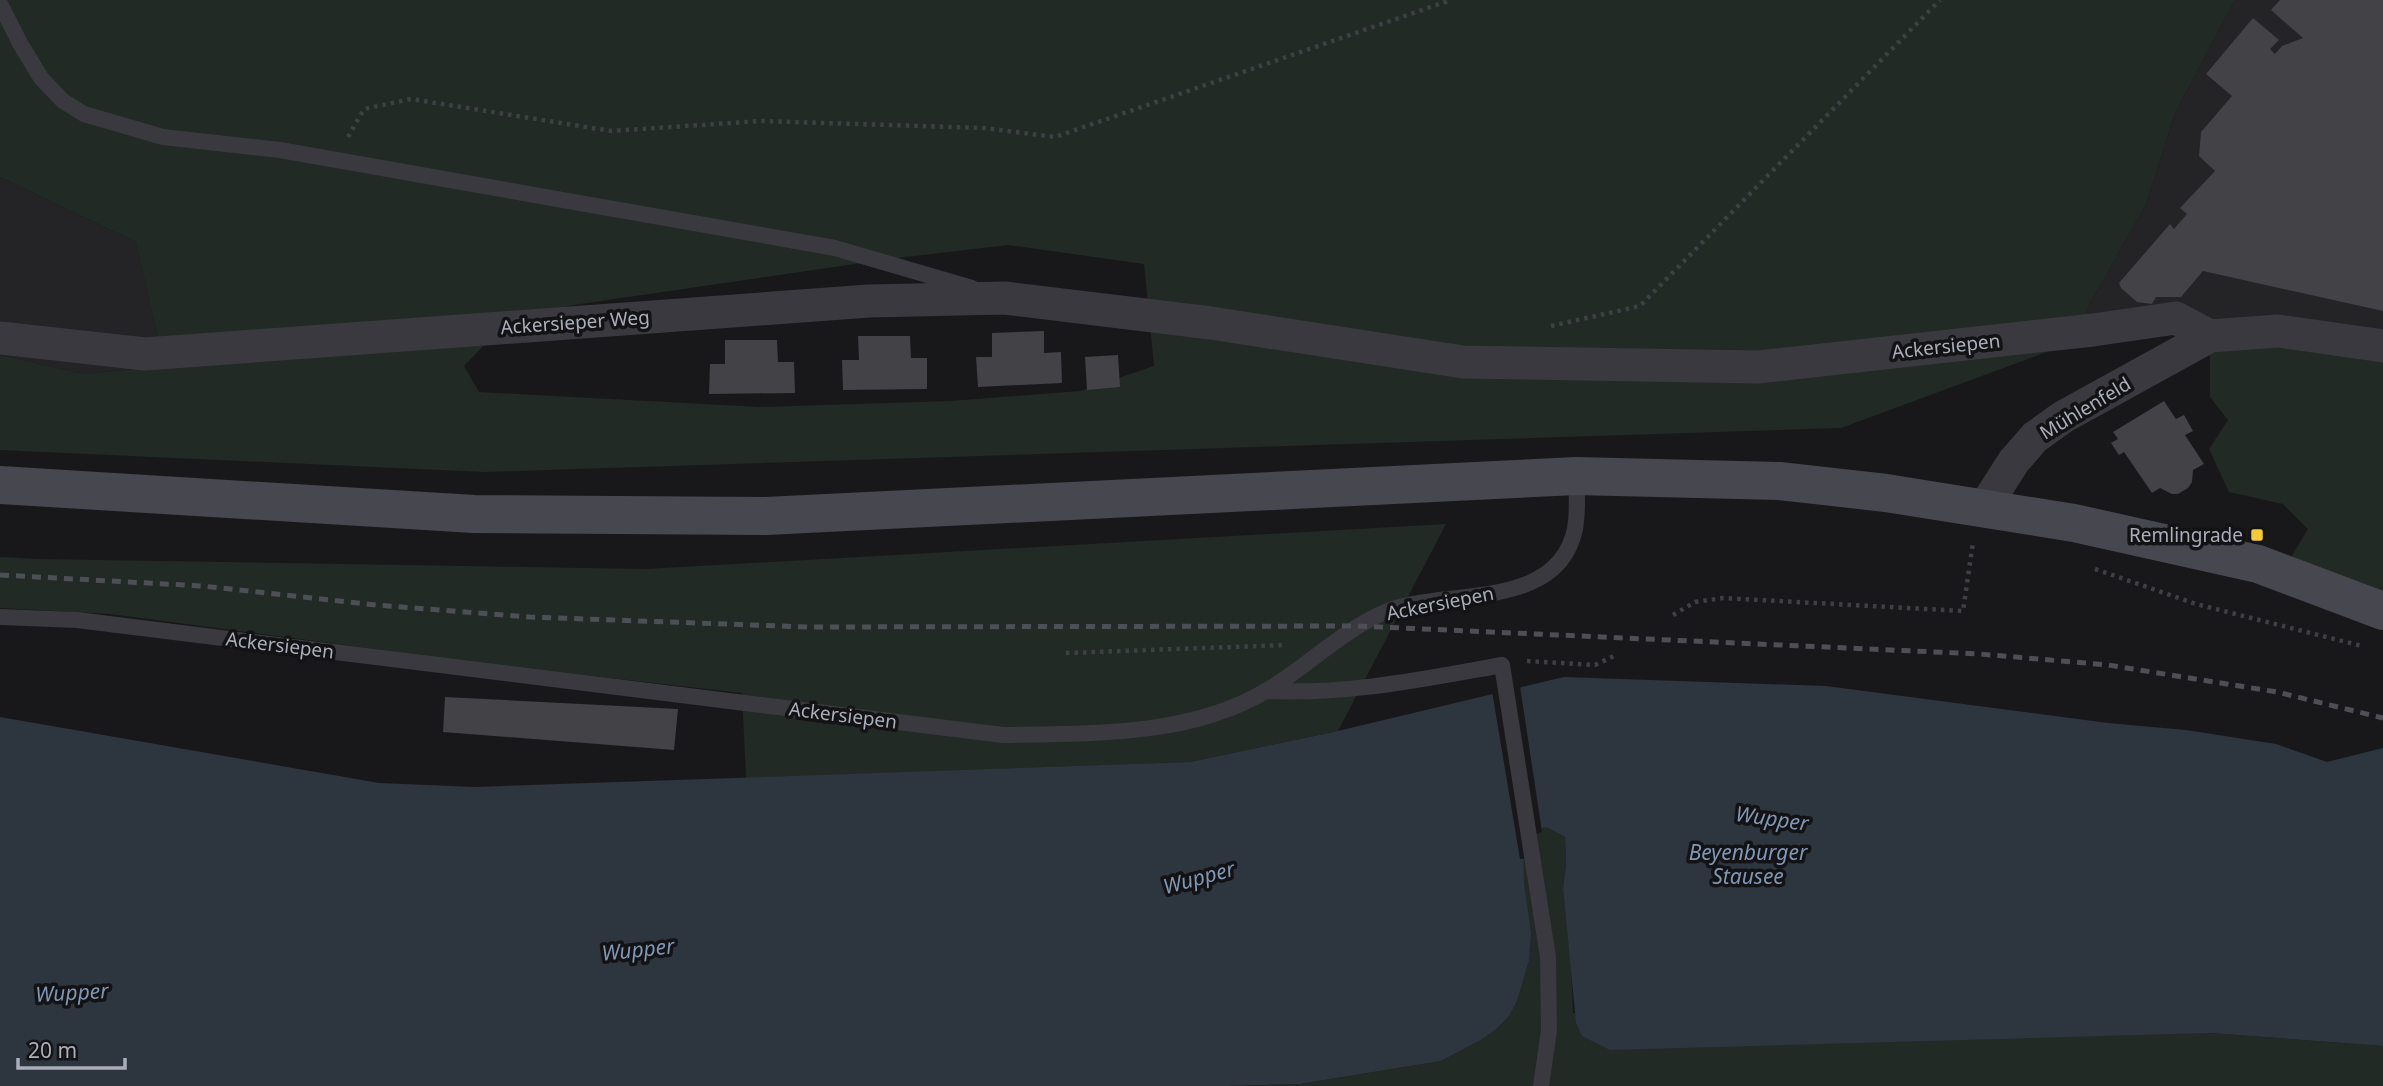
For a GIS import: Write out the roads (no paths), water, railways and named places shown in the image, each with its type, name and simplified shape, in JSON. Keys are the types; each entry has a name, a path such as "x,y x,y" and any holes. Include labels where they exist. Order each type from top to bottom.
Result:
{"main road":[{"path":"0,485 474,514 766,516 1576,476 1779,481 1886,493 1985,525 2074,523 2258,564 2383,611"}],"street":[{"name":"Ackersiepen","path":"1005,298 1211,323 1463,362 1758,367 2093,330 2176,318 2210,336"},
{"name":"Ackersieper Weg","path":"0,338 145,354 869,301 1005,298"},
{"name":"Mühlenfeld","path":"1985,525 2014,461 2035,437 2063,417 2210,336 2278,331 2383,346"}],"lane":[{"path":"0,4 20,45 41,78 62,101 84,114 163,137 280,150 334,162 835,248 1005,298"},
{"name":"Ackersiepen","path":"0,617 91,622 1003,735 1122,732 1204,717 1240,704 1265,691 1358,626 1389,610 1500,592 1541,579 1554,569 1569,547 1577,513 1576,476"},
{"path":"1265,691 1303,693 1374,688 1503,665 1548,957 1549,1030 1541,1086"}],"water":[{"name":"Beyenburger Stausee","path":"1564,677 1826,686 2108,723 2186,730 2276,744 2327,762 2383,748 2383,1046 2210,1033 1610,1050 1582,1036 1576,1023 1563,888 1565,837 1546,827 1523,836 1524,883 1531,933 1529,960 1517,1001 1509,1016 1496,1029 1441,1061 1300,1084 1228,1086 0,1086 0,717 379,783 475,787 1190,762 1338,731"}],"railway":[{"path":"0,575 202,586 376,605 530,617 808,627 1358,626 1980,654 2108,665 2277,692 2383,718"}],"place":[{"name":"Remlingrade","path":"2257,535"}],"water label":[{"name":"Wupper","path":"1772,819"},
{"name":"Wupper","path":"1199,878"},
{"name":"Wupper","path":"638,950"},
{"name":"Wupper","path":"72,993"}]}
